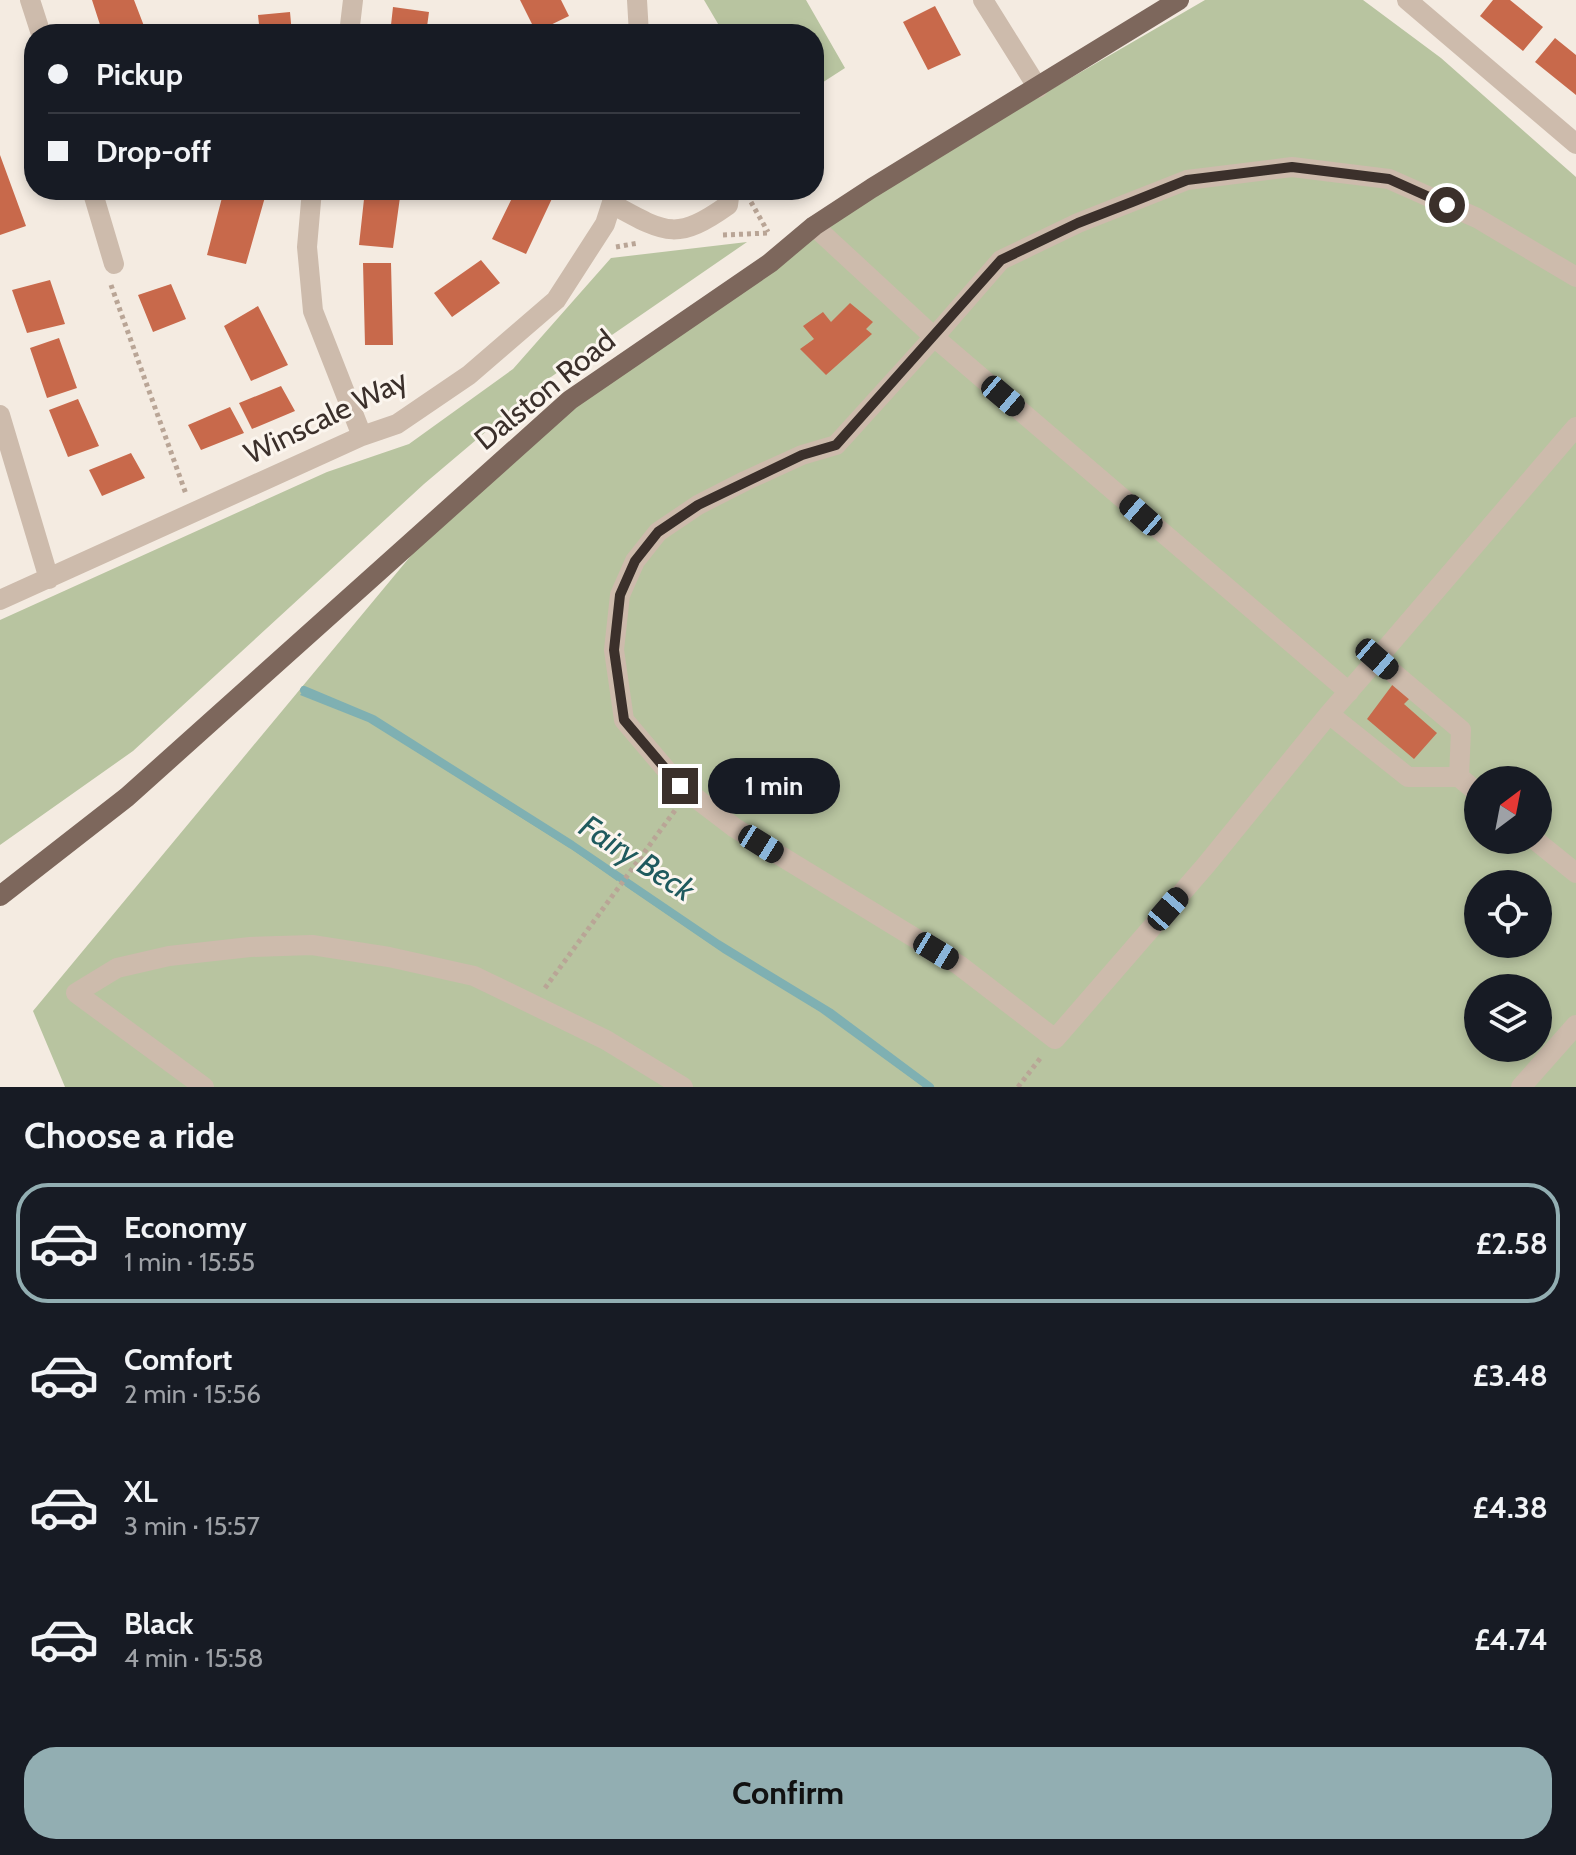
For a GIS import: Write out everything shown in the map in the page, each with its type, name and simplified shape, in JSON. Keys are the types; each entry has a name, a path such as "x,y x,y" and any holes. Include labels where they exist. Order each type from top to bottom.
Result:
{"main road":[{"name":"Dalston Road","path":"0,896 127,797 570,400 770,263 814,226 1179,0"}],"street":[{"path":"30,0 38,24"},
{"path":"350,24 353,0"},
{"path":"637,0 638,24"},
{"path":"983,0 1038,88"},
{"path":"1407,0 1576,144"},
{"path":"1576,277 1477,218 1389,179 1292,167 1187,180 1078,223 1001,260 836,445 802,455 698,505 658,532 635,561 620,595 614,650 624,720 680,786 735,828 959,965 1055,1039 1576,427"},
{"path":"95,200 114,264"},
{"path":"311,200 307,247 313,311 362,436"},
{"name":"Winscale Way","path":"0,600 362,436 397,424 469,375 556,300 605,224 613,200"},
{"name":"Winscale Way","path":"618,200 645,222 676,231 699,226 728,205 729,200"},
{"path":"814,226 934,337 1349,692"},
{"path":"0,415 49,579"},
{"path":"1377,659 1461,730 1459,777"},
{"path":"1329,714 1408,777 1459,777 1464,781"},
{"path":"1552,854 1576,873"},
{"path":"204,1087 76,993 117,968 169,956 250,947 312,945 389,957 474,976 606,1040 683,1087"},
{"path":"1521,1087 1576,1025"}],"path":[{"path":"750,200 768,232"},
{"path":"114,264 110,282 193,513"},
{"path":"534,1003 689,793"},
{"path":"1018,1087 1055,1039"}],"green space":[{"path":"704,0 806,0 820,24 718,24"},
{"path":"1205,0 1363,0 1441,58 1576,177 1576,1087 65,1087 33,1011 453,505 570,400 873,193"},
{"path":"824,31 845,68 824,82"},
{"path":"747,242 548,379 424,484 133,751 0,845 0,620 327,472 409,444 513,369 611,258"}],"water":[{"path":"304,690 373,719 620,877 617,881 573,850 368,722 300,695"},
{"path":"628,883 718,944 831,1013 930,1087 923,1087 820,1012 723,953 625,886"}],"building":[{"path":"92,0 134,0 143,24 100,24"},
{"path":"520,0 561,0 569,16 552,24 532,24"},
{"path":"1493,0 1510,0 1543,27 1523,51 1480,16"},
{"path":"935,6 961,55 928,70 903,22"},
{"path":"393,7 429,12 427,24 391,24"},
{"path":"290,12 291,24 259,24 258,15"},
{"path":"1555,38 1576,55 1576,95 1535,62"},
{"path":"0,155 26,226 0,235"},
{"path":"221,200 264,200 246,264 207,255"},
{"path":"364,200 400,200 393,248 359,245"},
{"path":"511,200 551,200 526,254 492,239"},
{"path":"481,260 500,283 452,317 434,293"},
{"path":"363,263 391,263 393,345 365,345"},
{"path":"50,280 65,324 27,333 12,290"},
{"path":"171,284 186,319 153,332 138,295"},
{"path":"850,303 873,322 866,329 872,334 826,375 800,349 814,339 803,326 823,312 831,322"},
{"path":"258,306 288,365 251,381 224,326"},
{"path":"59,338 77,388 47,398 30,348"},
{"path":"281,386 295,411 252,429 239,403"},
{"path":"78,399 99,446 68,457 49,410"},
{"path":"230,407 244,433 201,450 188,425"},
{"path":"131,453 145,478 102,496 89,470"},
{"path":"1393,684 1411,697 1404,704 1437,733 1414,759 1367,719"}],"waterway":[{"name":"Fairy Beck","path":"304,690 373,719 572,845 718,944 831,1013 930,1087"}],"route":[{"path":"680,786 624,720 614,650 620,595 635,561 658,532 698,505 802,455 836,445 1001,260 1078,223 1187,180 1292,167 1389,179 1447,205"}]}
